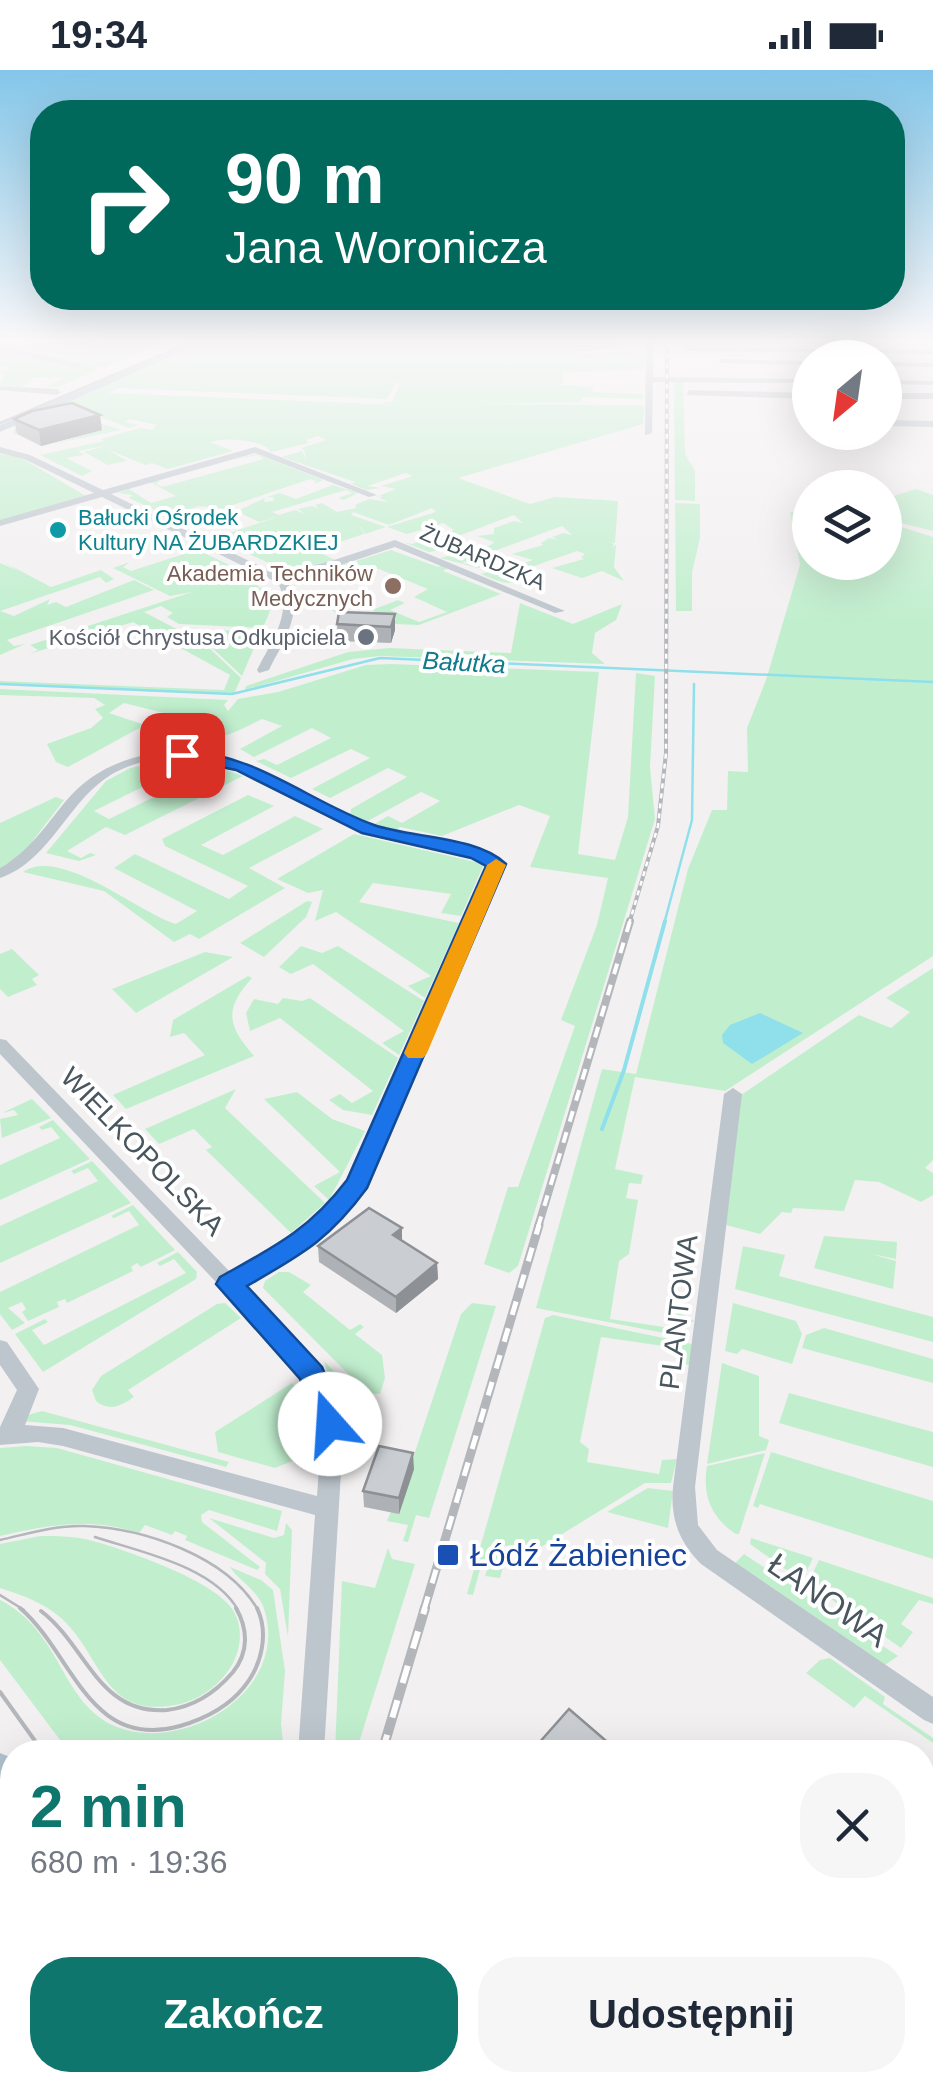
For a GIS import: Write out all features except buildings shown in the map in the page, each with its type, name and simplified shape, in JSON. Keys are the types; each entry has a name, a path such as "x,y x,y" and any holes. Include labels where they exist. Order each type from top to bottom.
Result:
{"street":[{"path":"0,450 27,457 276,576 289,590 291,606 264,670"},
{"path":"0,523 255,450 372,495"},
{"name":"ŻUBARDZKA","path":"276,576 339,562 395,543 560,610"},
{"path":"0,874 34,853 85,788 100,776 136,760 174,755 232,762 368,829 478,854 496,864 358,1182 330,1221 294,1248 230,1284"},
{"name":"WIELKOPOLSKA","path":"0,1044 298,1356 321,1392 332,1439 312,1740"},
{"name":"PLANTOWA","path":"690,1536 682,1510 684,1486 733,1094"},
{"path":"0,1348 28,1389 5,1435 74,1439 326,1508"},
{"name":"ŁANOWA","path":"690,1536 709,1557 933,1712"}],"green space":[{"path":"89,433 104,433 57,443"},
{"path":"121,433 611,433 458,478 530,504 555,497 618,501 615,543 609,542 614,544 612,547 616,545 614,567 624,581 602,571 582,578 552,568 584,559 581,557 585,554 577,551 502,577 523,581 506,583 481,574 512,566 510,562 519,565 533,560 512,554 543,545 549,538 558,540 552,537 563,533 572,535 562,526 462,563 483,567 478,568 440,558 467,551 468,547 491,545 494,542 477,536 494,534 494,528 514,521 523,523 514,515 432,546 447,549 429,552 403,542 412,544 454,530 443,523 407,534 387,527 436,512 432,508 389,525 353,512 351,515 386,527 365,534 358,523 364,534 315,550 335,560 286,571 214,538 277,517 259,522 234,510 199,506 169,517 129,498 132,495 118,493 129,489 151,503 176,496 150,482 160,480 156,484 162,487 264,459 258,455 232,460 257,454 323,480 314,484 316,481 310,479 224,508 239,510 265,498 264,502 274,501 267,497 280,493 296,499 333,485 358,493 344,500 338,498 352,493 346,490 272,512 279,515 295,510 305,514 298,509 319,509 315,505 322,503 337,512 356,508 355,505 369,499 388,502 382,496 376,497 396,489 381,486 413,476 406,473 367,486 381,488 366,490 352,484 355,482 282,457 302,451 307,462 301,448 327,440 318,436 306,440 309,443 271,452 254,442 218,440 210,442 233,451 168,469 152,463 145,465 107,449 127,461 108,465 84,452 109,445 78,451 84,455 66,458 92,471 82,476 40,455 104,441 101,439"},
{"path":"674,433 684,433 685,454 695,471 695,501 675,500"},
{"path":"0,454 18,456 86,496 0,521"},
{"path":"916,489 933,495 933,531 902,523 902,494"},
{"path":"675,503 700,504 692,611 676,611"},
{"path":"902,527 933,537 933,956 725,1091 635,1077 615,1169 643,1175 641,1184 629,1183 626,1198 638,1200 629,1254 619,1261 610,1319 671,1328 673,1317 679,1313 694,1321 669,1334 536,1308 602,1069 636,1074 688,869 712,810 727,810 728,771 748,772 747,728 766,680 796,580 902,580"},
{"path":"185,544 255,577 264,583 257,584 259,588 269,587 271,592 263,628 179,624 167,617 173,613 161,606 144,612 205,644 241,678 234,694 0,684 224,690 230,675 133,622 29,654 38,650 30,645 192,592 170,596 113,568 130,562 123,567 131,571 187,553 171,549"},
{"path":"391,550 438,567 443,564 450,567 443,571 501,594 419,625 345,622 322,600 336,594 350,600 348,612 365,620 379,614 372,610 398,600 405,603 390,610 419,622 447,612 414,597 428,589 379,569 315,574"},
{"path":"0,560 51,587 101,570 114,579 106,583 100,577 0,611 0,563 19,571"},
{"path":"134,580 154,590 7,640 14,646 25,644 0,655 0,611 14,616 50,599 47,605 56,602 66,607"},
{"path":"520,603 573,624 622,604 616,620 595,633 592,653 605,664 380,656 353,659 245,690 246,686 348,652 389,648 511,653"},
{"path":"223,630 260,634 242,676 207,643"},
{"path":"366,665 599,672 578,854 615,860 628,817 636,673 655,676 650,767 655,819 518,1266 509,1273 484,1264 508,1187 518,1187 575,1026 561,1020 597,925 608,878 530,867 550,816 519,805 442,836 400,827 392,832 371,826 388,816 402,823 440,801 421,792 364,823 350,815 351,809 407,777 388,768 330,798 312,789 370,758 351,749 291,778 256,761 264,759 277,765 331,738 312,728 254,757 240,749 282,726 262,719 227,735 210,737 173,728 188,719 124,703 109,713 145,725 68,767 56,762 47,744 91,728 103,718 95,709 105,705 94,698 0,695 0,689 228,700 224,705 228,711 238,699 278,692"},
{"path":"173,760 195,761 94,811 109,819 216,767 243,776 125,835 106,827 67,851 81,858 90,853 96,855 79,861 46,853 106,781 130,768"},
{"path":"248,795 274,806 201,845 223,855 295,816 323,829 249,868 285,888 199,939 190,934 174,942 104,891 23,872 39,866 57,867 98,883 176,924 197,911 114,868 135,854 229,899 248,886 165,846 162,839"},
{"path":"56,797 64,800 25,851 0,868 0,823"},
{"path":"354,834 484,864 461,916 441,913 451,894 373,883 359,902 459,923 425,998 408,986 431,976 336,912 315,921 323,890 308,893 277,879"},
{"path":"307,901 312,902 306,917 264,957 240,943"},
{"path":"301,946 322,953 338,946 424,1001 399,1055 382,1043 404,1031 313,964 291,974 279,967"},
{"path":"12,949 39,975 32,979 37,985 8,997 0,989 0,954"},
{"path":"205,952 233,957 136,1013 112,989"},
{"path":"933,968 933,1160 925,1168 933,1173 933,1195 921,1202 879,1182 855,1180 844,1211 793,1208 791,1213 782,1212 760,1234 726,1225 741,1095 859,1015 891,1028 910,1012 886,998"},
{"path":"248,976 252,978 236,999 232,1018 254,1056 126,1109 113,1095 205,1055 184,1033 170,1037 173,1020"},
{"path":"283,998 310,998 398,1058 372,1115 343,1110 329,1100 340,1094 352,1103 373,1091 280,1018 250,1031 246,1013 254,999 278,1004"},
{"path":"236,1089 225,1108 325,1203 291,1233 206,1150 212,1147 194,1129 159,1144 145,1129"},
{"path":"297,1092 332,1119 365,1131 329,1200 314,1186 340,1172 264,1099"},
{"path":"32,1099 51,1118 2,1138 0,1119 18,1115 14,1110 2,1113"},
{"path":"53,1120 90,1159 0,1200 0,1165 60,1138 51,1127 39,1127"},
{"path":"92,1161 131,1203 0,1263 0,1226 98,1181 88,1168 74,1174 71,1171"},
{"path":"133,1205 175,1250 141,1267 137,1263 131,1267 133,1271 67,1303 65,1299 57,1302 59,1307 28,1321 22,1312 26,1309 22,1302 8,1308 25,1323 12,1330 0,1314 0,1292 139,1225 129,1211 111,1216"},
{"path":"824,1236 897,1242 896,1259 871,1254 896,1261 893,1289 814,1268"},
{"path":"743,1246 785,1255 779,1276 933,1317 933,1342 735,1289"},
{"path":"178,1252 197,1272 196,1279 43,1372 15,1334 45,1319 48,1322 32,1330 44,1345 186,1273 174,1259 160,1266 157,1263"},
{"path":"279,1272 289,1272 311,1285 303,1292 350,1330 360,1324 364,1327 355,1334 382,1355 385,1378 380,1394 367,1393 263,1288 265,1281"},
{"path":"225,1303 241,1318 128,1390 134,1397 124,1403 110,1407 96,1401 92,1390 101,1376 217,1304"},
{"path":"472,1303 496,1306 429,1518 416,1515 408,1542 403,1541 408,1525 387,1521 411,1464 461,1314"},
{"path":"733,1303 796,1321 802,1334 792,1364 742,1349 737,1354 725,1351"},
{"path":"553,1315 692,1344 689,1365 677,1363 677,1348 601,1337 580,1442 589,1449 587,1462 659,1474 662,1460 677,1459 671,1483 645,1483 533,1552 502,1545 498,1561 504,1564 500,1578 485,1576 490,1561 483,1559 473,1595 467,1594 545,1318"},
{"path":"824,1328 933,1359 933,1383 802,1348 806,1335"},
{"path":"324,1361 357,1395 352,1398 365,1414 357,1437 346,1429"},
{"path":"722,1363 759,1376 759,1436 769,1440 766,1450 707,1464"},
{"path":"292,1383 307,1418 305,1456 275,1468 218,1452 215,1432"},
{"path":"789,1393 933,1432 933,1467 779,1423"},
{"path":"42,1411 229,1462 226,1467 70,1425 20,1421 21,1417"},
{"path":"0,1448 57,1448 282,1511 277,1531 209,1510 201,1515 202,1522 260,1567 257,1570 185,1540 187,1536 175,1531 172,1535 145,1525 139,1533 104,1525 70,1524 0,1536"},
{"path":"771,1452 933,1501 933,1559 760,1504 758,1508 753,1506"},
{"path":"765,1453 736,1534 720,1521 710,1505 707,1466"},
{"path":"648,1488 673,1491 668,1528 607,1512"},
{"path":"209,1518 274,1538 284,1535 286,1523 292,1530 288,1637 280,1589 265,1574 266,1563"},
{"path":"40,1536 80,1538 108,1545 170,1569 210,1590 225,1601 239,1624 238,1651 233,1663 217,1683 188,1702 154,1707 119,1695 61,1618 40,1604 0,1588 0,1544"},
{"path":"751,1538 813,1558 802,1581 750,1544"},
{"path":"388,1548 392,1559 415,1564 360,1740 335,1740 342,1581 375,1588"},
{"path":"744,1554 898,1656 885,1665 735,1563"},
{"path":"819,1560 933,1598 933,1604 919,1600 901,1624 913,1632 901,1648 808,1583"},
{"path":"230,1567 261,1580 273,1590 285,1671 283,1740 60,1740 0,1660 0,1600 37,1630 84,1702 98,1716 117,1727 145,1733 174,1731 202,1722 228,1707 248,1687 263,1663 268,1636 263,1606"},
{"path":"830,1658 885,1697 883,1704 933,1740 865,1696 854,1708 806,1673 820,1660"}],"water":[{"path":"760,1013 803,1033 752,1064 723,1043 722,1035 730,1025"}],"waterway":[{"name":"Bałutka","path":"0,684 232,694 380,658 933,682"},
{"path":"664,924 692,820 694,684"},
{"path":"602,1129 624,1070 665,921"}],"tram line":[{"path":"0,1540 73,1526 132,1532 205,1560 226,1574 258,1609"},
{"path":"95,1537 194,1572 227,1595 238,1610"},
{"path":"0,1595 24,1610"},
{"path":"20,1608 103,1712 124,1724 149,1730 180,1726 207,1716 244,1687 262,1649 263,1628 258,1609"},
{"path":"41,1611 109,1690 144,1709 167,1710 186,1706 212,1692 238,1664 245,1640 236,1608"},
{"path":"0,1692 34,1740"}],"railway":[{"path":"629,924 658,826 666,753 667,433"},
{"path":"538,1227 630,921"},
{"path":"424,1610 539,1225"},
{"path":"386,1740 425,1608"}],"slow traffic":[{"path":"415,1053 496,865"}],"place":[{"name":"Bałucki Ośrodek Kultury NA ŻUBARDZKIEJ","path":"58,530"},
{"name":"Akademia Techników Medycznych","path":"393,586"},
{"name":"Kościół Chrystusa Odkupiciela","path":"366,637"},
{"name":"Łódź Żabieniec","path":"448,1555"}],"route":[{"path":"182,755 212,757 242,766 368,829 478,854 496,864 384,1125 346,1202 330,1221 294,1248 230,1284 312,1374 330,1424"}]}
